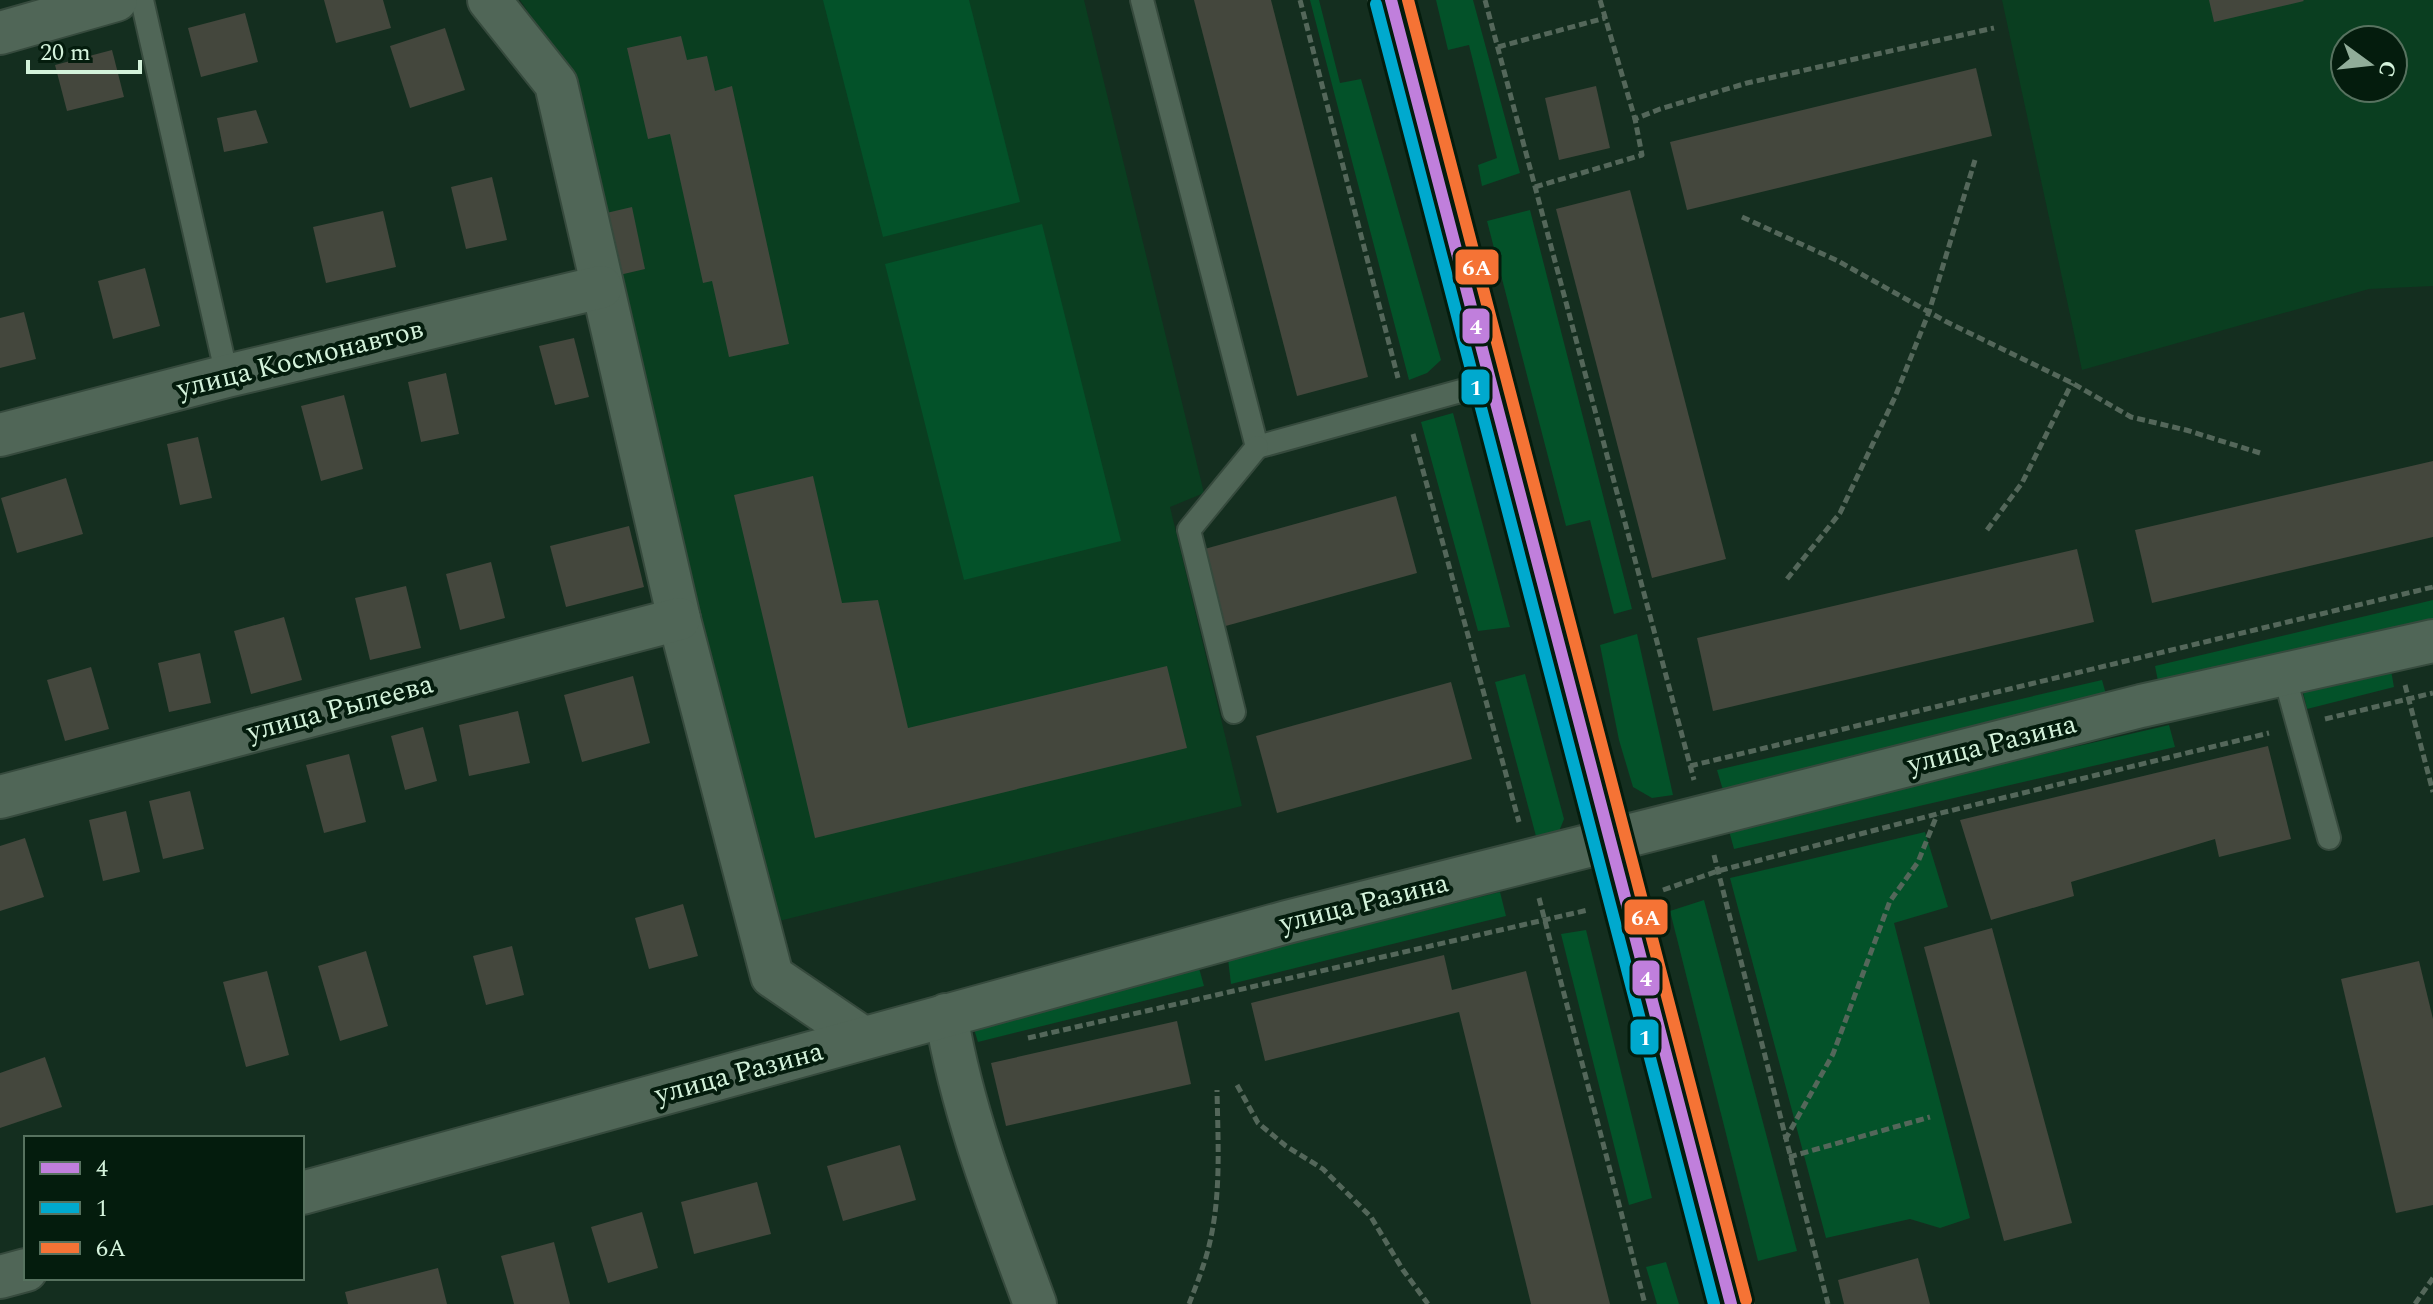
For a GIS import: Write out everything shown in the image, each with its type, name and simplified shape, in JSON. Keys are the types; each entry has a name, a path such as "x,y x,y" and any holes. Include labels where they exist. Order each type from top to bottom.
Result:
{"street":[{"path":"0,33 116,0"},
{"path":"489,0 556,84 679,619 772,976 863,1038"},
{"path":"1391,0 1731,1304"},
{"name":"улица Космонавтов","path":"0,435 227,376 601,287"},
{"name":"улица Рылеева","path":"0,797 679,619"},
{"name":"улица Разина","path":"304,1192 1274,925 2141,706 2414,646"},
{"path":"946,1015 952,1055 979,1150 1035,1304"},
{"path":"0,1277 24,1271"}],"lane":[{"path":"142,0 227,376"},
{"path":"1142,0 1257,447"},
{"path":"1234,712 1189,530 1257,447 1490,383"},
{"path":"2284,674 2329,838"}],"path":[{"path":"1300,0 1405,405 1546,920 1645,1304"},
{"path":"1485,0 1704,816 1828,1304"},
{"path":"1535,187 1642,155 1635,119 1600,0"},
{"path":"1498,47 1605,18"},
{"path":"1635,119 1747,83 1994,28"},
{"path":"1787,579 1840,513 1895,397 1929,312 1975,160"},
{"path":"1742,217 1838,261 2131,417 2260,453"},
{"path":"1987,530 2022,483 2072,383"},
{"path":"1690,766 2433,587"},
{"path":"2414,646 2408,699 2433,792"},
{"path":"1015,1041 1625,902 1718,871 1937,814 2433,693"},
{"path":"1785,1140 1833,1054 1890,901 1918,862 1937,814"},
{"path":"1237,1085 1258,1123 1286,1146 1323,1169 1371,1217 1428,1304"},
{"path":"1189,1304 1206,1257 1213,1225 1219,1166 1217,1090"},
{"path":"1789,1157 1930,1117"},
{"path":"2415,1304 2433,1278"}],"shaded area":[{"path":"520,0 1084,0 1204,493 1170,507 1242,806 767,924 569,72"},
{"path":"823,0 969,0 1020,202 883,237"},
{"path":"1310,0 1319,0 1340,83 1361,79 1441,360 1427,373 1409,380"},
{"path":"1436,0 1473,0 1520,173 1482,186 1478,165 1497,158 1469,45 1448,50"},
{"path":"2002,0 2433,0 2433,286 2369,289 2082,370"},
{"path":"1530,210 1632,609 1614,614 1590,520 1566,526 1487,221"},
{"path":"1042,224 1121,541 964,580 885,264"},
{"path":"1453,413 1510,627 1478,631 1421,422"},
{"path":"2433,600 2433,626 2159,686 2155,666"},
{"path":"1637,634 1673,795 1652,798 1633,787 1619,740 1600,645"},
{"path":"2390,665 2394,687 2307,709 2302,688"},
{"path":"1525,674 1564,819 1558,834 1537,840 1495,682"},
{"path":"2102,680 2107,698 1725,797 1717,770"},
{"path":"2169,725 2175,747 1734,849 1728,827"},
{"path":"1925,832 1948,907 1894,923 1970,1218 1940,1228 1910,1219 1826,1238 1730,878"},
{"path":"1500,892 1506,916 1231,984 1228,959"},
{"path":"1704,900 1797,1251 1758,1261 1670,911"},
{"path":"1586,930 1652,1198 1629,1205 1561,934"},
{"path":"1199,968 1204,986 978,1042 973,1026"},
{"path":"1666,1262 1679,1304 1657,1304 1646,1267"}],"building":[{"path":"324,0 383,0 391,28 336,43"},
{"path":"1194,0 1271,0 1368,377 1297,396"},
{"path":"2209,0 2303,0 2304,1 2214,22"},
{"path":"245,13 258,62 201,77 188,28"},
{"path":"445,28 465,90 410,108 390,46"},
{"path":"681,36 687,60 707,56 715,91 732,86 789,344 729,357 712,281 703,283 670,134 648,139 627,48"},
{"path":"112,50 124,97 67,111 55,65"},
{"path":"1976,68 1992,136 1687,210 1670,142"},
{"path":"1596,86 1610,148 1559,160 1545,98"},
{"path":"256,110 268,143 224,152 217,118"},
{"path":"492,177 507,240 466,249 451,187"},
{"path":"1630,190 1726,559 1652,578 1556,209"},
{"path":"632,207 645,269 615,276 602,214"},
{"path":"383,211 396,267 326,283 313,227"},
{"path":"145,268 160,326 113,339 98,281"},
{"path":"24,312 36,359 0,368 0,318"},
{"path":"574,338 589,397 555,405 539,346"},
{"path":"446,373 459,434 421,442 408,382"},
{"path":"344,395 363,469 321,481 301,406"},
{"path":"198,437 212,498 180,505 167,444"},
{"path":"2433,461 2433,537 2152,603 2135,530"},
{"path":"813,476 842,603 878,600 908,728 1167,666 1187,748 815,838 734,495"},
{"path":"66,478 83,534 17,553 1,498"},
{"path":"1396,496 1417,573 1222,627 1201,550"},
{"path":"629,526 644,587 566,607 550,546"},
{"path":"2077,549 2094,622 1713,711 1697,638"},
{"path":"491,562 505,618 460,630 446,574"},
{"path":"406,586 421,648 370,660 355,598"},
{"path":"284,617 302,680 251,694 234,631"},
{"path":"200,653 211,703 169,712 158,663"},
{"path":"91,667 109,729 65,741 47,680"},
{"path":"633,676 650,743 582,762 564,695"},
{"path":"1451,682 1472,759 1277,813 1256,736"},
{"path":"518,711 530,763 469,776 459,725"},
{"path":"423,727 437,781 405,790 391,736"},
{"path":"2268,746 2291,839 2219,857 2215,839 2071,882 2074,896 1991,920 1960,820"},
{"path":"349,754 366,822 324,833 306,765"},
{"path":"190,791 204,849 163,859 149,801"},
{"path":"126,811 140,872 103,881 89,820"},
{"path":"25,838 44,897 0,911 0,846"},
{"path":"683,904 698,956 649,969 635,918"},
{"path":"1992,928 2072,1223 2004,1241 1924,947"},
{"path":"512,946 524,995 486,1005 473,956"},
{"path":"366,951 388,1026 340,1041 318,966"},
{"path":"1444,955 1452,990 1526,971 1610,1304 1531,1304 1459,1012 1265,1061 1251,1003"},
{"path":"2419,961 2433,1019 2433,1205 2396,1213 2341,979"},
{"path":"267,971 289,1055 246,1067 223,982"},
{"path":"1177,1021 1191,1084 1006,1126 991,1063"},
{"path":"45,1057 62,1107 0,1128 0,1073"},
{"path":"900,1145 916,1200 843,1221 827,1166"},
{"path":"757,1182 771,1234 694,1254 681,1202"},
{"path":"642,1212 658,1268 608,1283 591,1227"},
{"path":"554,1242 570,1304 514,1304 501,1256"},
{"path":"1918,1258 1930,1304 1844,1304 1838,1280"},
{"path":"438,1268 447,1304 348,1304 345,1292"}],"transit line":[{"name":"4","path":"1391,0 1731,1304"},
{"name":"6А","path":"1408,0 1746,1300"},
{"name":"1","path":"1376,4 1714,1304"}]}
